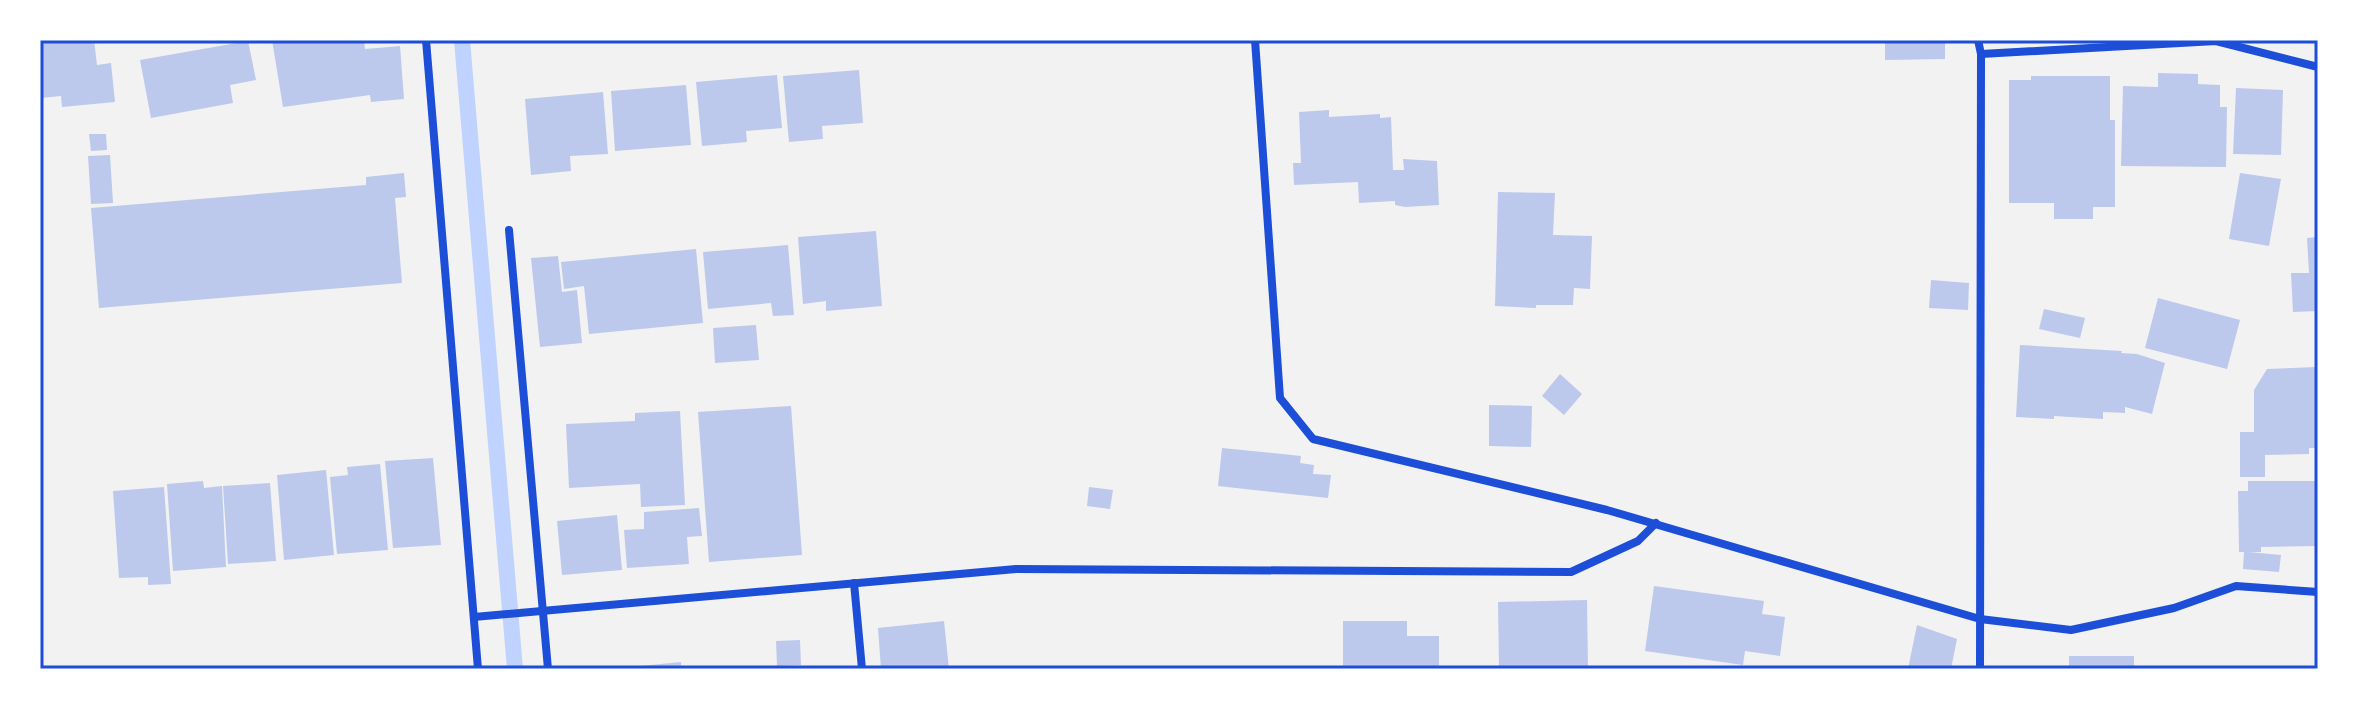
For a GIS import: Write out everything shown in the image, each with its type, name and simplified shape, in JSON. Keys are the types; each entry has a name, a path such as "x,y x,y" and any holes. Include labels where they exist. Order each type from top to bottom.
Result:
{"street":[{"path":"426,40 478,669"},
{"path":"1255,40 1280,398 1313,439 1656,523 1980,619 2071,630 2174,608 2236,586 2318,592"},
{"path":"1978,40 1981,54 1980,669"},
{"path":"1981,54 2216,41 2318,67"},
{"path":"509,230 548,669"},
{"path":"474,617 1016,569 1571,572 1638,541 1656,523"},
{"path":"854,583 862,669"}],"building":[{"path":"40,40 94,40 97,65 111,63 115,102 62,107 61,96 40,98"},
{"path":"272,40 364,40 365,49 400,46 404,99 371,102 370,95 283,107"},
{"path":"1885,40 1945,40 1945,59 1885,60"},
{"path":"248,41 256,80 230,85 233,103 151,118 140,60"},
{"path":"859,70 863,123 822,126 823,139 789,142 783,76"},
{"path":"2158,73 2198,74 2198,84 2220,85 2220,107 2227,107 2226,167 2121,166 2123,86 2158,87"},
{"path":"777,75 782,128 746,131 747,142 702,146 696,82"},
{"path":"2031,76 2110,76 2110,120 2115,120 2115,207 2093,207 2093,219 2054,219 2054,203 2009,203 2009,80 2031,80"},
{"path":"686,85 691,145 615,151 611,91"},
{"path":"2236,88 2283,90 2281,155 2233,154"},
{"path":"603,92 608,154 570,156 571,171 531,175 525,99"},
{"path":"1329,110 1329,117 1380,114 1380,118 1391,117 1393,170 1404,170 1403,159 1437,161 1439,205 1405,207 1395,205 1395,201 1359,203 1358,182 1294,185 1293,163 1301,163 1299,112"},
{"path":"89,134 106,134 107,150 91,151"},
{"path":"110,155 113,203 91,204 88,156"},
{"path":"404,173 406,197 395,198 402,283 99,308 91,208 366,185 366,177"},
{"path":"2240,173 2281,179 2269,246 2229,239"},
{"path":"1498,192 1555,193 1553,235 1592,236 1590,289 1574,288 1573,305 1536,305 1536,308 1495,306"},
{"path":"876,231 882,306 826,311 826,301 803,304 798,237"},
{"path":"2318,237 2318,311 2293,312 2291,273 2309,273 2307,238"},
{"path":"788,245 794,315 773,316 771,303 708,309 703,252"},
{"path":"696,249 703,323 589,334 584,286 564,289 561,262"},
{"path":"558,256 562,292 577,290 582,343 540,347 531,258"},
{"path":"1931,280 1969,283 1968,310 1929,308"},
{"path":"2158,298 2240,320 2227,369 2145,348"},
{"path":"2044,309 2085,318 2080,338 2039,329"},
{"path":"756,325 759,360 715,363 713,328"},
{"path":"2020,345 2122,351 2165,363 2152,414 2125,407 2125,413 2103,412 2103,419 2016,417"},
{"path":"2316,367 2318,448 2309,448 2309,454 2265,455 2265,477 2240,477 2240,432 2254,432 2254,390 2267,369"},
{"path":"1560,374 1582,394 1564,415 1542,396"},
{"path":"1489,405 1532,406 1531,447 1489,446"},
{"path":"791,406 802,555 709,562 698,412"},
{"path":"680,411 685,505 641,507 640,484 569,488 566,424 635,421 635,413"},
{"path":"1222,448 1301,456 1300,463 1314,465 1313,474 1331,475 1328,498 1218,486"},
{"path":"433,458 441,545 393,548 385,461"},
{"path":"380,464 388,550 337,554 330,477 348,475 347,467"},
{"path":"326,470 334,555 284,560 277,475"},
{"path":"203,481 204,488 222,486 226,567 173,571 167,484"},
{"path":"2248,481 2318,481 2318,546 2261,547 2261,552 2249,552 2281,555 2279,572 2243,569 2244,552 2239,552 2238,491 2248,491"},
{"path":"270,483 276,561 228,564 223,486"},
{"path":"164,487 171,584 148,585 148,577 119,578 113,491"},
{"path":"1089,487 1113,490 1110,509 1087,506"},
{"path":"699,508 702,536 687,537 689,564 627,568 624,530 644,529 644,512"},
{"path":"617,515 622,570 562,575 557,521"},
{"path":"1654,586 1764,601 1762,614 1785,617 1780,656 1745,651 1743,665 1645,651"},
{"path":"1587,600 1588,669 1499,669 1498,602"},
{"path":"944,621 949,669 881,669 878,628"},
{"path":"1343,621 1407,621 1407,636 1439,636 1439,669 1343,669"},
{"path":"1917,625 1957,639 1951,669 1908,669"},
{"path":"800,640 801,665 777,666 776,641"},
{"path":"2069,656 2134,656 2134,669 2069,669"},
{"path":"681,662 681,669 630,669 630,667"}],"waterway":[{"path":"462,40 515,669"}]}
